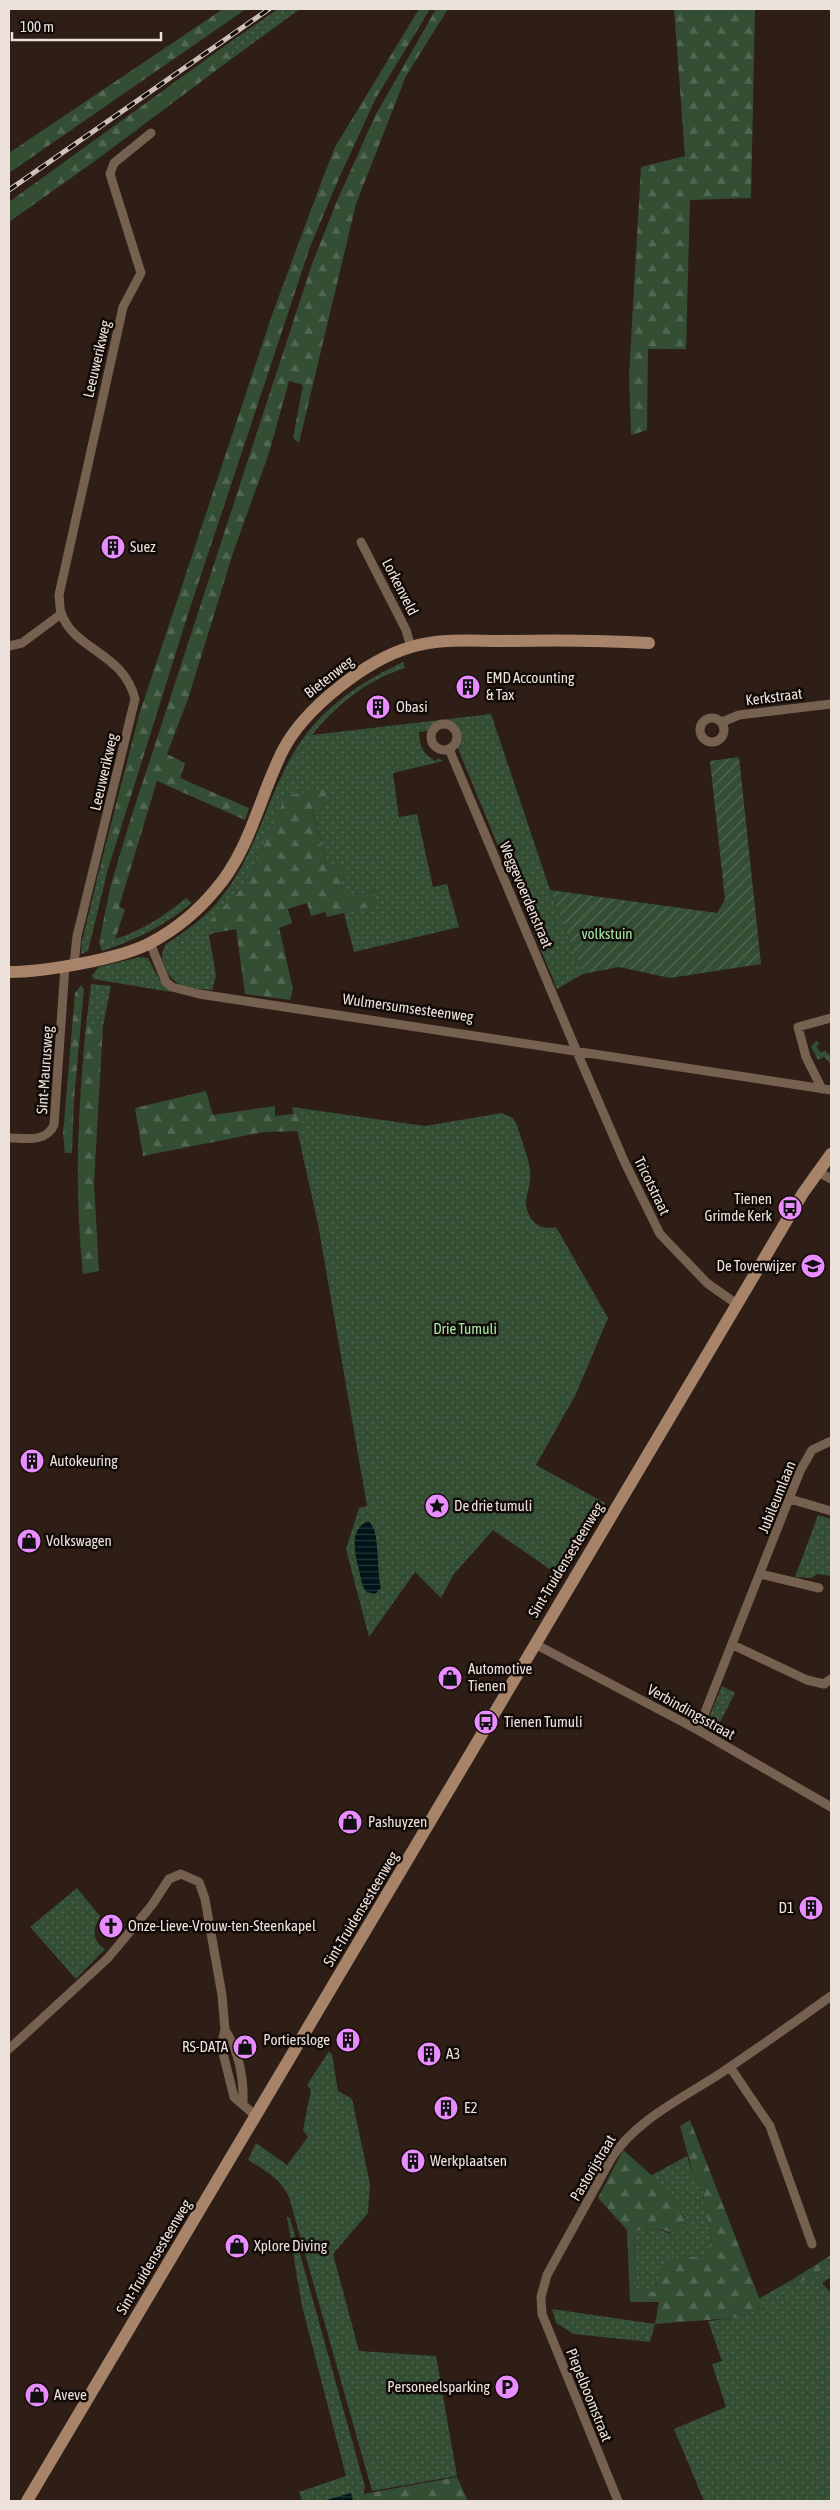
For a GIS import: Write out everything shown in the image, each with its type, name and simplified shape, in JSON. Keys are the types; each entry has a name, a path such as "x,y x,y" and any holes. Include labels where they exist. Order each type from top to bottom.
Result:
{"main road":[{"name":"Bietenweg","path":"150,944 179,926 217,889 238,856 284,748 313,709 372,665 411,647 455,641 592,640 650,643"},
{"path":"9,972 69,965 150,944"},
{"name":"Sint-Truidensesteenweg","path":"27,2501 535,1644 817,1172 831,1154"}],"street":[{"name":"Leeuwerikweg","path":"69,965 135,699 132,685 124,672 72,630 61,614 59,595 123,307 141,273 110,174 114,163 151,133"},
{"name":"Lorkenveld","path":"361,542 406,630 411,647"},
{"path":"9,646 22,642 61,614"},
{"name":"Kerkstraat","path":"722,722 739,715 831,704"},
{"name":"Weggevoerdenstraat","path":"449,749 577,1052"},
{"name":"Wulmersumsesteenweg","path":"150,944 166,982 172,987 182,990 827,1090"},
{"name":"Sint-Maurusweg","path":"9,1138 43,1137 49,1134 54,1126 69,965"},
{"path":"827,1090 806,1057 798,1027 831,1018"},
{"name":"Tricotstraat","path":"577,1052 625,1163 660,1234 707,1283 738,1305"},
{"path":"817,1172 831,1179"},
{"name":"Jubileumlaan","path":"698,1730 800,1471 812,1450 831,1441"},
{"path":"790,1499 831,1512"},
{"path":"760,1574 819,1588"},
{"name":"Verbindingsstraat","path":"535,1644 698,1730 831,1807"},
{"path":"733,1645 807,1680 824,1684 831,1679"},
{"path":"9,2049 108,1958 152,1905 164,1884 169,1879 181,1874 196,1879 202,1886 217,1967 225,2030 220,2044 234,2097 256,2116"},
{"name":"Pastorijstraat","path":"541,2297 547,2275 620,2145 634,2130 730,2067 831,1996"},
{"path":"225,2030 232,2040 244,2085 243,2103"},
{"path":"730,2067 770,2126 812,2244"},
{"name":"Piepelboomstraat","path":"541,2297 542,2314 618,2501"}],"green space":[{"path":"223,9 246,9 9,173 9,153"},
{"path":"278,9 300,9 234,57 226,45"},
{"path":"419,9 430,9 376,98 310,247 189,611 108,869 100,867 139,715 272,315 321,183 335,147"},
{"path":"436,9 448,9 406,76 356,204 299,443 293,438 303,385 289,381 269,453 233,553 188,699 167,754 185,763 180,778 249,808 245,820 157,781 119,907 125,909 115,940 99,943 110,888 129,824 312,264 337,201 375,116"},
{"path":"674,9 755,9 751,198 690,200 686,349 648,349 647,430 631,435 629,375 641,167 685,156"},
{"path":"226,45 234,57 95,161 9,222 9,202"},
{"path":"403,662 405,668 365,686 342,703 312,735 491,714 550,890 583,974 557,989 458,748 461,733 455,724 440,721 434,724 428,731 419,732 421,745 425,752 436,761 438,758 443,761 393,773 399,817 417,814 433,887 447,884 459,927 354,952 344,913 376,905 374,891 345,897 340,880 342,865 328,869 312,808 286,797 252,872 239,891 209,923 214,933 209,935 216,976 212,990 190,988 173,980 168,974 162,958 164,947 211,910 236,877 256,837 282,775 304,737 325,713 349,693 375,676"},
{"name":"volkstuin","path":"739,757 761,964 670,978 619,967 583,974 550,890 717,913 725,900 710,761"},
{"path":"324,788 329,805 312,809 328,869 342,865 347,878 340,880 345,897 374,891 377,905 327,917 325,912 311,916 307,903 288,909 292,923 279,928 293,989 290,1000 245,994 236,929 214,933 208,923 239,891 252,872 286,796"},
{"path":"100,867 108,869 88,951 81,954 82,941"},
{"path":"186,898 192,903 160,926 127,942 102,951 99,943 134,932 166,913"},
{"path":"140,957 148,958 159,979 171,992 93,979 92,975 99,967"},
{"path":"91,984 111,986 103,1026 86,1026"},
{"path":"81,985 84,989 74,1100 72,1153 65,1153 63,1134 75,993"},
{"path":"86,1026 103,1026 94,1183 99,1271 83,1274 80,1242 78,1150"},
{"path":"816,1041 820,1043 816,1047 822,1053 825,1050 831,1057 831,1064 824,1057 818,1060 811,1047"},
{"path":"206,1091 213,1115 275,1106 275,1116 301,1113 303,1131 264,1132 143,1156 135,1108"},
{"name":"Drie Tumuli","path":"292,1107 425,1126 502,1113 513,1118 517,1125 530,1170 526,1202 529,1215 541,1227 556,1227 608,1318 576,1394 536,1465 605,1503 561,1577 493,1530 454,1574 441,1598 415,1572 369,1637 346,1549 359,1508 367,1506 318,1224"},
{"path":"818,1515 831,1519 831,1576 817,1574 812,1578 795,1577"},
{"path":"722,1686 735,1693 715,1732 708,1727 707,1722"},
{"path":"77,1888 100,1916 96,1925 95,1938 100,1946 105,1949 76,1979 30,1927"},
{"path":"329,2051 332,2055 338,2091 352,2099 370,2184 368,2213 333,2254 359,2351 436,2356 457,2476 372,2491 289,2197 277,2180 248,2160 256,2143 287,2165 308,2137 303,2130 311,2090 307,2085"},
{"path":"690,2120 763,2308 734,2318 655,2324 659,2302 630,2302 627,2230 598,2198 623,2150 670,2194 688,2227 677,2234 656,2228 647,2231 634,2230 636,2291 654,2292 665,2267 674,2259 690,2256 701,2257 707,2253 712,2236 704,2205 703,2190 694,2177 680,2126"},
{"path":"687,2156 694,2177 703,2190 704,2205 712,2236 707,2253 701,2257 690,2256 674,2259 661,2274 654,2293 636,2291 634,2230 647,2231 656,2228 669,2233 687,2227 683,2214 652,2175"},
{"path":"287,2217 290,2218 365,2487 363,2494 365,2501 302,2501 299,2492 346,2476 302,2306"},
{"path":"831,2255 831,2264 794,2286 790,2281"},
{"path":"831,2264 831,2277 822,2283 831,2293 831,2501 704,2501 674,2429 726,2407 712,2364 722,2361 708,2321 734,2318 763,2308 758,2299 790,2281 794,2286"},
{"path":"552,2309 655,2324 650,2342 574,2334 556,2323"},
{"path":"457,2477 468,2501 365,2501 363,2494"}],"shaded area":[{"path":"368,1521 372,1526 377,1541 381,1588 375,1594 367,1592 364,1588 355,1552 357,1531 361,1525"},
{"path":"351,2493 353,2501 323,2501"}],"railway":[{"path":"9,190 269,9"}],"place":[{"name":"Suez","path":"113,547"},
{"name":"EMD Accounting & Tax","path":"468,687"},
{"name":"Obasi","path":"378,707"},
{"name":"Tienen Grimde Kerk","path":"790,1208"},
{"name":"De Toverwijzer","path":"813,1266"},
{"name":"Autokeuring","path":"32,1461"},
{"name":"De drie tumuli","path":"437,1506"},
{"name":"Volkswagen","path":"29,1541"},
{"name":"Automotive Tienen","path":"450,1678"},
{"name":"Tienen Tumuli","path":"486,1722"},
{"name":"Pashuyzen","path":"350,1822"},
{"name":"D1","path":"811,1908"},
{"name":"Onze-Lieve-Vrouw-ten-Steenkapel","path":"111,1926"},
{"name":"Portiersloge","path":"348,2040"},
{"name":"RS-DATA","path":"245,2047"},
{"name":"A3","path":"429,2054"},
{"name":"E2","path":"446,2108"},
{"name":"Werkplaatsen","path":"413,2161"},
{"name":"Xplore Diving","path":"237,2246"},
{"name":"Personeelsparking","path":"507,2387"},
{"name":"Aveve","path":"37,2395"}]}
